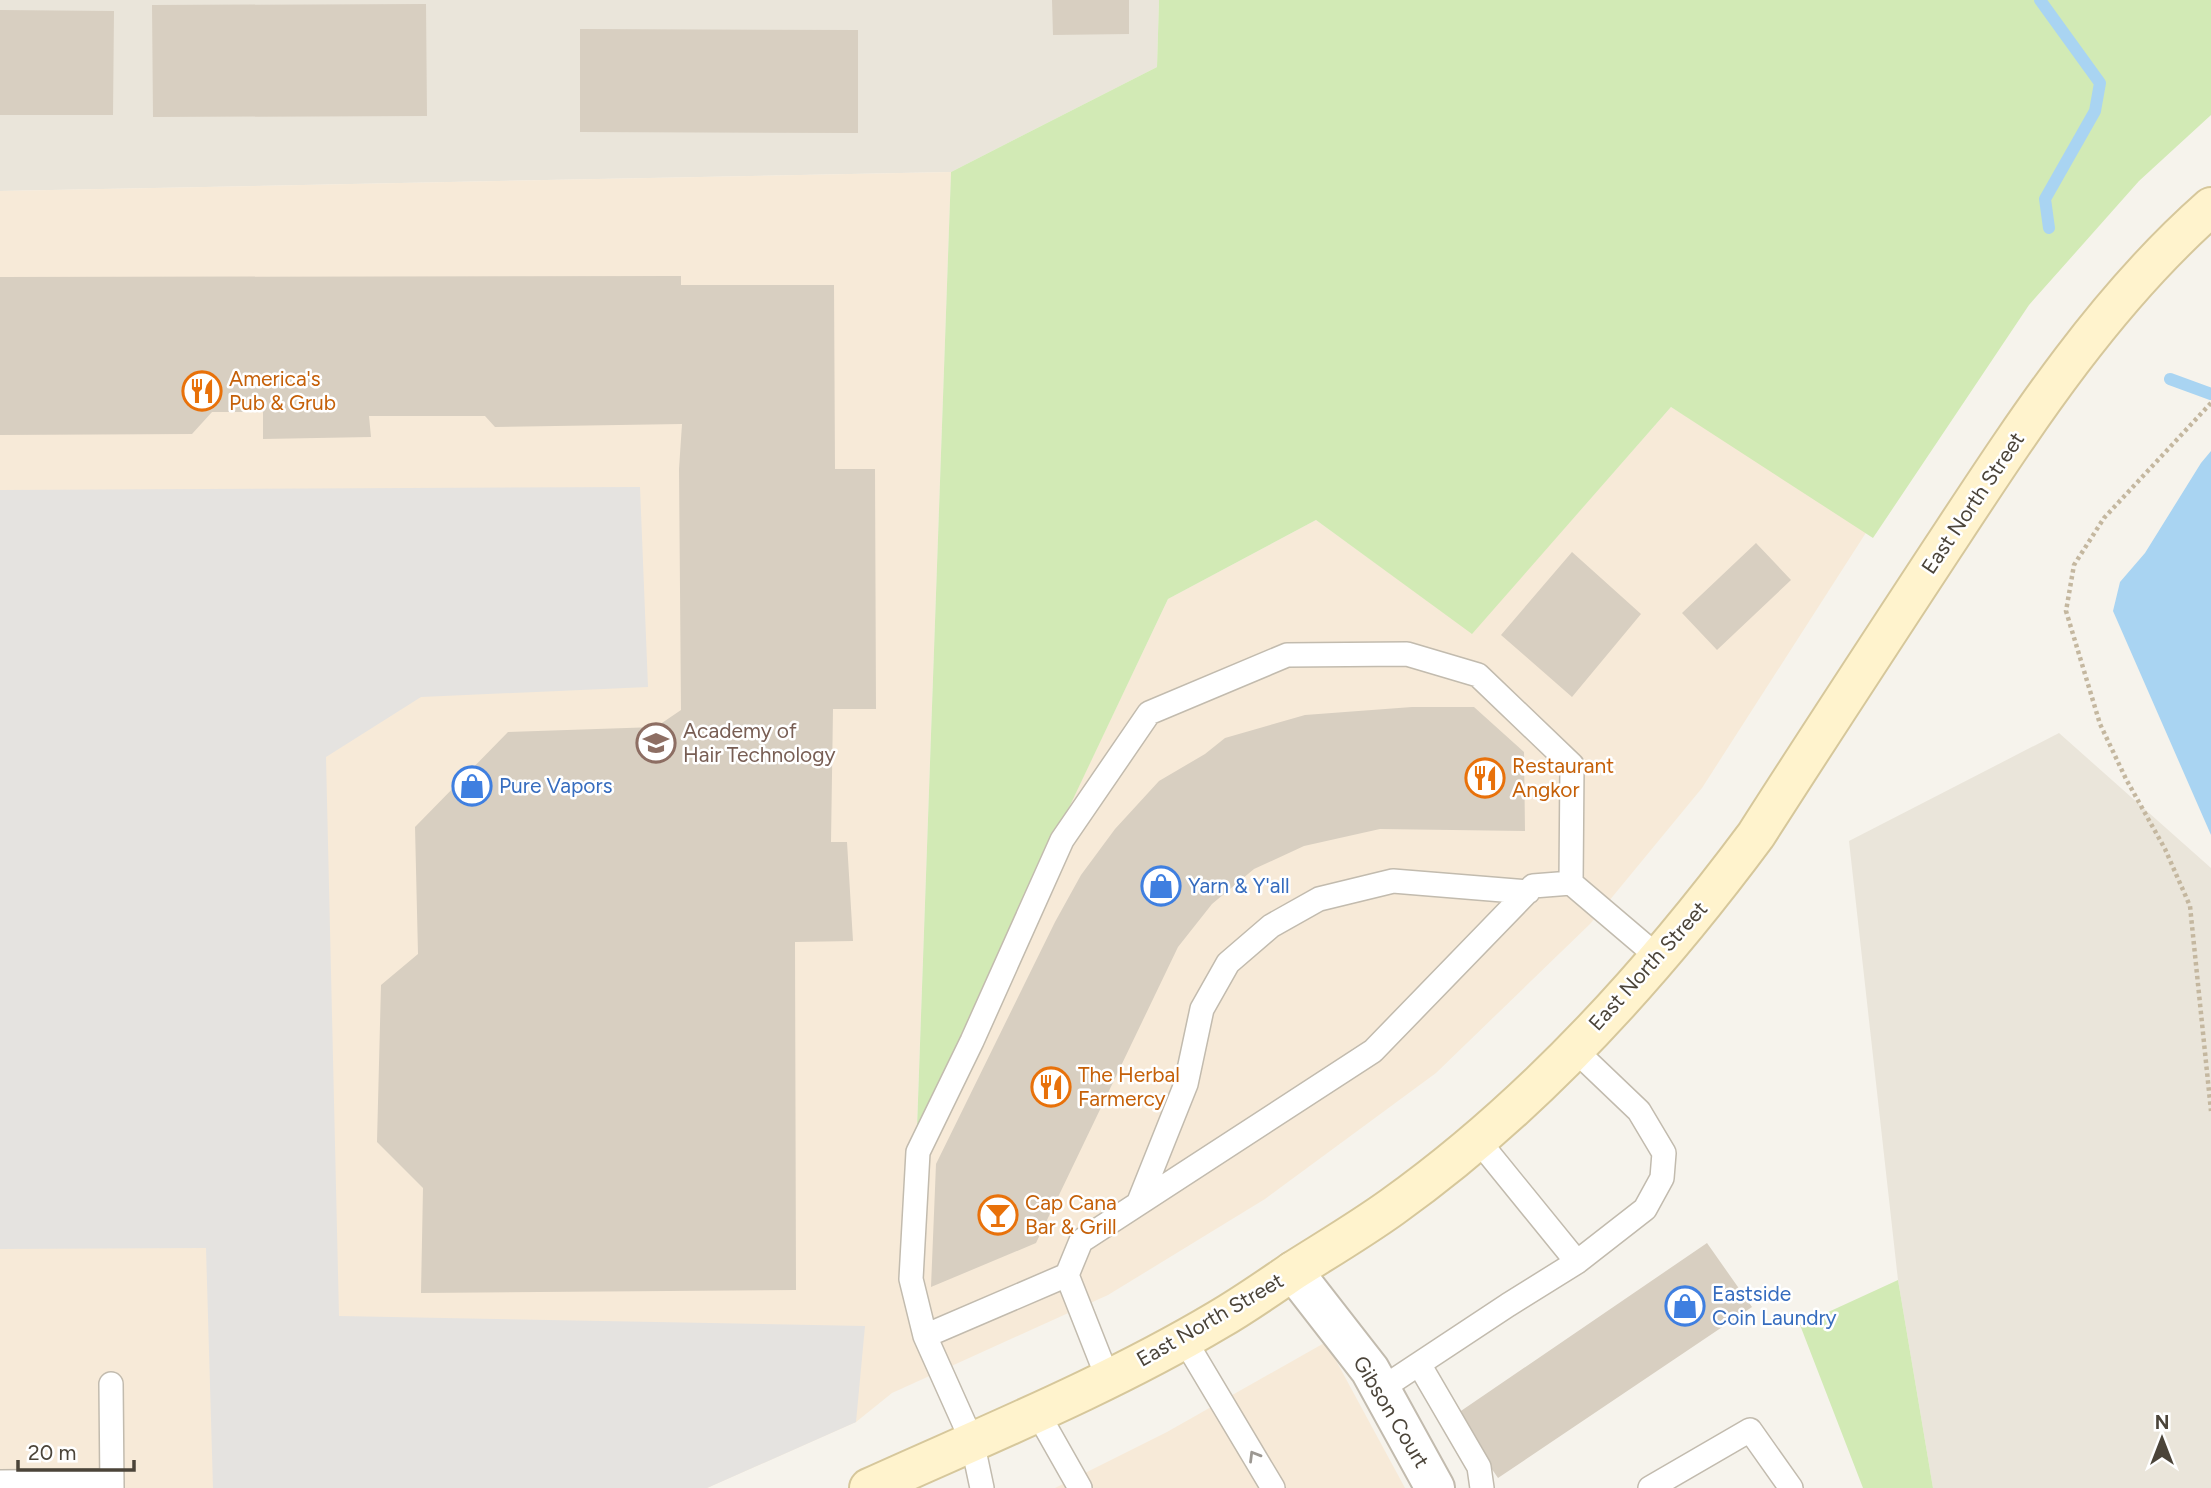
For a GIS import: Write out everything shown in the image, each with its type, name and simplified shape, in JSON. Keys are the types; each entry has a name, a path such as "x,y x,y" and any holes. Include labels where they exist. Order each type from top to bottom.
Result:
{"main road":[{"name":"East North Street","path":"869,1488 1108,1379 1218,1320 1392,1207 1477,1139 1539,1083 1637,983 1713,892 1756,835 2003,455 2072,358 2127,291 2182,231 2211,207"}],"street":[{"name":"Gibson Court","path":"1293,1271 1370,1370 1435,1488"}],"lane":[{"path":"982,1488 972,1441 925,1336 911,1279 918,1152 972,1041 1062,840 1149,713 1287,655 1407,654 1478,675 1572,765 1571,883"},
{"path":"1138,1204 1186,1084 1202,1009 1228,963 1271,926 1319,899 1394,881 1528,892"},
{"path":"1108,1379 1067,1275 1081,1241 1373,1051 1533,887 1571,883 1658,957"},
{"path":"1381,1390 1577,1262 1645,1209 1662,1178 1664,1153 1639,1111 1573,1048"},
{"path":"1477,1139 1577,1262"},
{"path":"925,1336 1067,1275"},
{"path":"1184,1339 1273,1488"},
{"path":"1419,1364 1479,1467 1482,1488"},
{"path":"0,1482 112,1485 111,1384"},
{"path":"1037,1412 1080,1488"},
{"path":"1650,1488 1750,1430 1791,1488"}],"path":[{"path":"2211,403 2104,518 2074,565 2066,611 2100,724 2126,779 2165,849 2190,906 2211,1111"}],"shaded area":[{"path":"0,0 1159,0 1157,67 951,172 0,191"},
{"path":"951,172 917,1126 1168,599 1316,520 1472,633 1671,407 1869,528 1702,788 1590,924 1436,1073 1265,1199 1108,1295 892,1393 856,1422 707,1488 0,1488 0,191"},
{"path":"640,487 648,687 421,697 326,757 339,1316 865,1326 856,1422 707,1488 213,1488 206,1248 0,1249 0,490"},
{"path":"2059,733 2211,868 2211,1488 1933,1488 1898,1280 1849,841"},
{"path":"1326,1342 1405,1488 1055,1488 1167,1432"}],"green space":[{"path":"1159,0 2211,0 2211,115 2139,181 2029,305 1873,538 1671,407 1472,634 1316,520 1168,599 917,1128 951,172 1157,67"},
{"path":"1898,1280 1933,1488 1863,1488 1800,1325"}],"water":[{"path":"2211,451 2211,835 2113,611 2120,582 2145,553"}],"building":[{"path":"1052,0 1129,0 1129,34 1053,35"},
{"path":"426,4 427,116 153,117 152,5"},
{"path":"0,10 114,11 113,115 0,115"},
{"path":"580,29 858,30 858,133 580,132"},
{"path":"681,276 681,285 834,285 835,469 875,469 876,709 833,709 831,842 847,842 853,941 795,942 796,1290 421,1293 423,1188 377,1142 381,985 418,954 415,827 508,732 656,727 681,710 679,469 682,424 495,427 485,416 369,416 371,437 263,439 263,412 212,412 192,434 0,435 0,277"},
{"path":"1756,543 1791,580 1717,650 1682,613"},
{"path":"1572,552 1641,614 1572,697 1501,635"},
{"path":"1412,707 1474,707 1524,752 1525,831 1380,829 1304,846 1254,869 1212,904 1178,947 1036,1243 931,1287 936,1164 1055,922 1081,875 1115,829 1159,781 1205,754 1225,738 1305,715"},
{"path":"1707,1243 1752,1307 1498,1478 1455,1415"}],"waterway":[{"path":"2040,0 2100,83 2095,111 2045,199 2049,228"},
{"path":"2170,379 2211,394"}],"place":[{"name":"America's Pub & Grub","path":"202,391"},
{"name":"Academy of Hair Technology","path":"656,743"},
{"name":"Restaurant Angkor","path":"1485,778"},
{"name":"Pure Vapors","path":"472,786"},
{"name":"Yarn & Y'all","path":"1161,886"},
{"name":"The Herbal Farmercy","path":"1051,1087"},
{"name":"Cap Cana Bar & Grill","path":"998,1215"},
{"name":"Eastside Coin Laundry","path":"1685,1306"}]}
